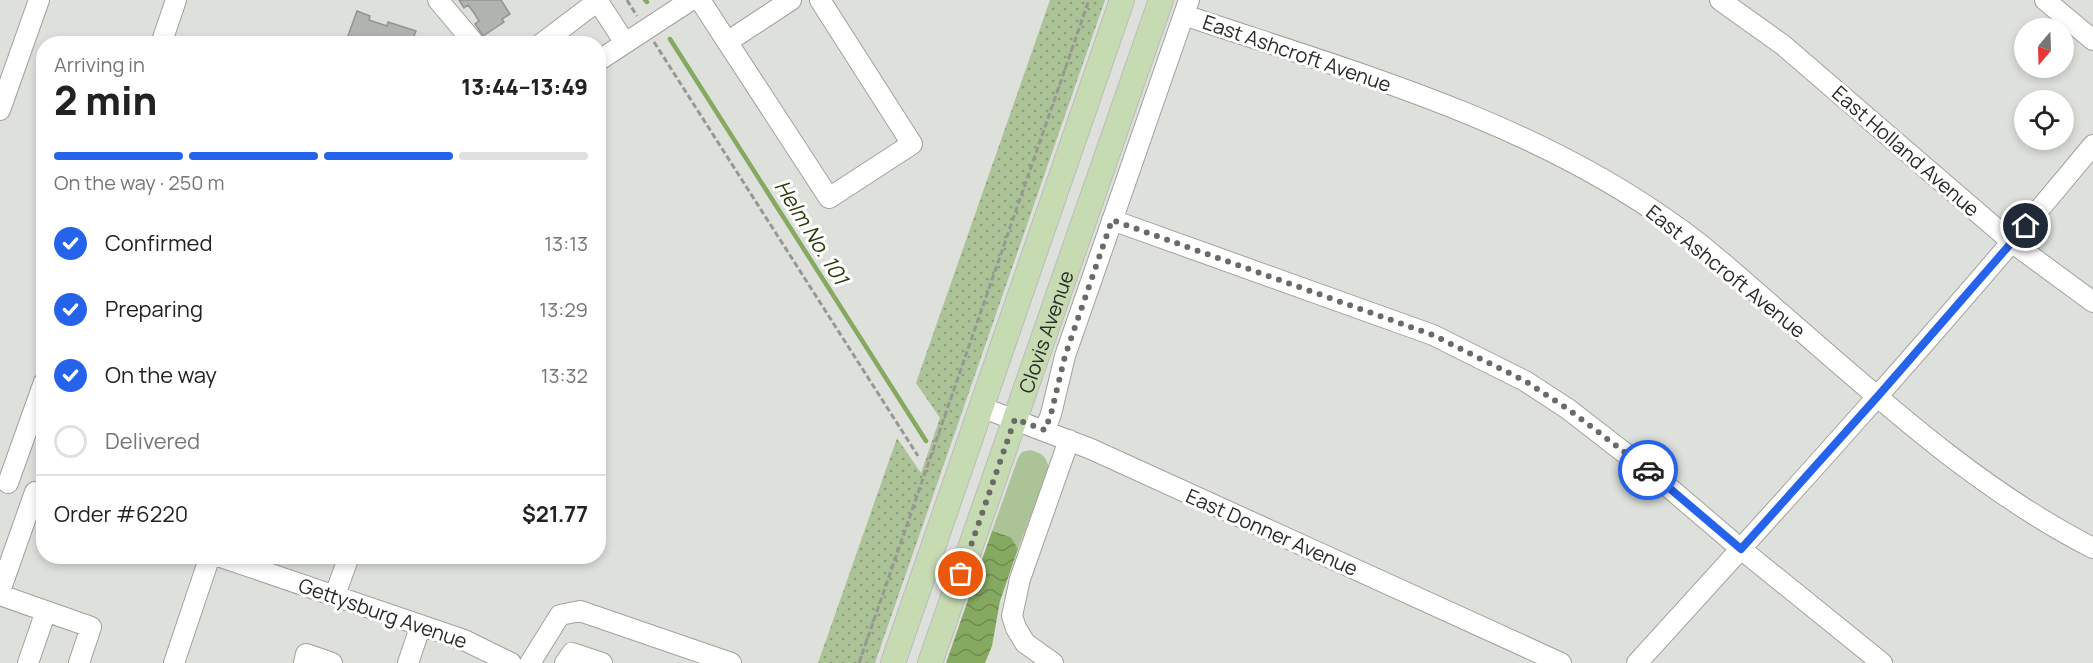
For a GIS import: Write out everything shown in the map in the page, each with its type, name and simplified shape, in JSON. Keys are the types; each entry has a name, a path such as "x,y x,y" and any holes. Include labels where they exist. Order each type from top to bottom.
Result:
{"main road":[{"name":"Clovis Avenue","path":"893,663 1122,0"},
{"name":"Clovis Avenue","path":"930,663 1161,0"}],"street":[{"path":"0,110 39,0"},
{"path":"164,36 176,0"},
{"path":"438,0 468,36"},
{"path":"606,56 691,0"},
{"path":"700,0 829,198 912,144 820,0"},
{"path":"727,42 791,0"},
{"name":"East Holland Avenue","path":"1720,0 1783,45 2013,243 2093,302"},
{"path":"2045,0 2093,40"},
{"path":"552,36 595,3 601,6 625,43"},
{"path":"1045,430 1065,356 1186,7"},
{"name":"East Ashcroft Avenue","path":"1186,7 1426,98 1522,137 1576,163 1671,222 1717,258 1956,461 2042,521 2093,548"},
{"path":"1637,663 2013,243 2093,145"},
{"path":"1112,220 1433,335 1525,381 1568,409 1666,485 1882,663"},
{"name":"East Donner Avenue","path":"981,407 1069,440 1561,663"},
{"path":"36,429 4,482 36,492"},
{"path":"1053,663 1025,642 1016,628 1012,615 1020,579 1069,440"},
{"path":"36,501 0,593 91,627 79,663"},
{"path":"174,663 207,564"},
{"name":"Gettysburg Avenue","path":"242,564 464,640 511,663"},
{"path":"335,595 346,564"},
{"path":"28,663 46,611"},
{"path":"530,663 560,615 580,611 731,663"},
{"path":"408,663 421,625"},
{"path":"565,663 572,653 602,663"},
{"path":"304,663 306,654 332,663"}],"path":[{"path":"627,0 918,456"},
{"path":"858,663 1089,0"}],"shaded area":[{"path":"1050,0 1105,0 875,663 818,663 897,438 921,473 940,418 916,383"},
{"path":"1030,450 1042,455 1049,468 1018,549 1011,537 992,531 1018,458 1022,452"}],"water":[{"path":"992,531 1011,537 1018,549 1000,601 992,646 985,663 946,663"}],"building":[{"path":"459,0 501,0 510,14 502,19 504,22 483,36 475,24 479,21 474,13 468,5 464,8"},
{"path":"357,11 370,16 369,20 387,26 388,22 416,31 414,36 348,36"}],"waterway":[{"name":"Helm No. 101","path":"670,39 926,441"}],"way so far":[{"path":"961,574 1015,419 1045,430 1065,356 1112,220 1433,335 1525,381 1568,409 1648,470"}],"route":[{"path":"1648,470 1741,549 2026,226"}]}
